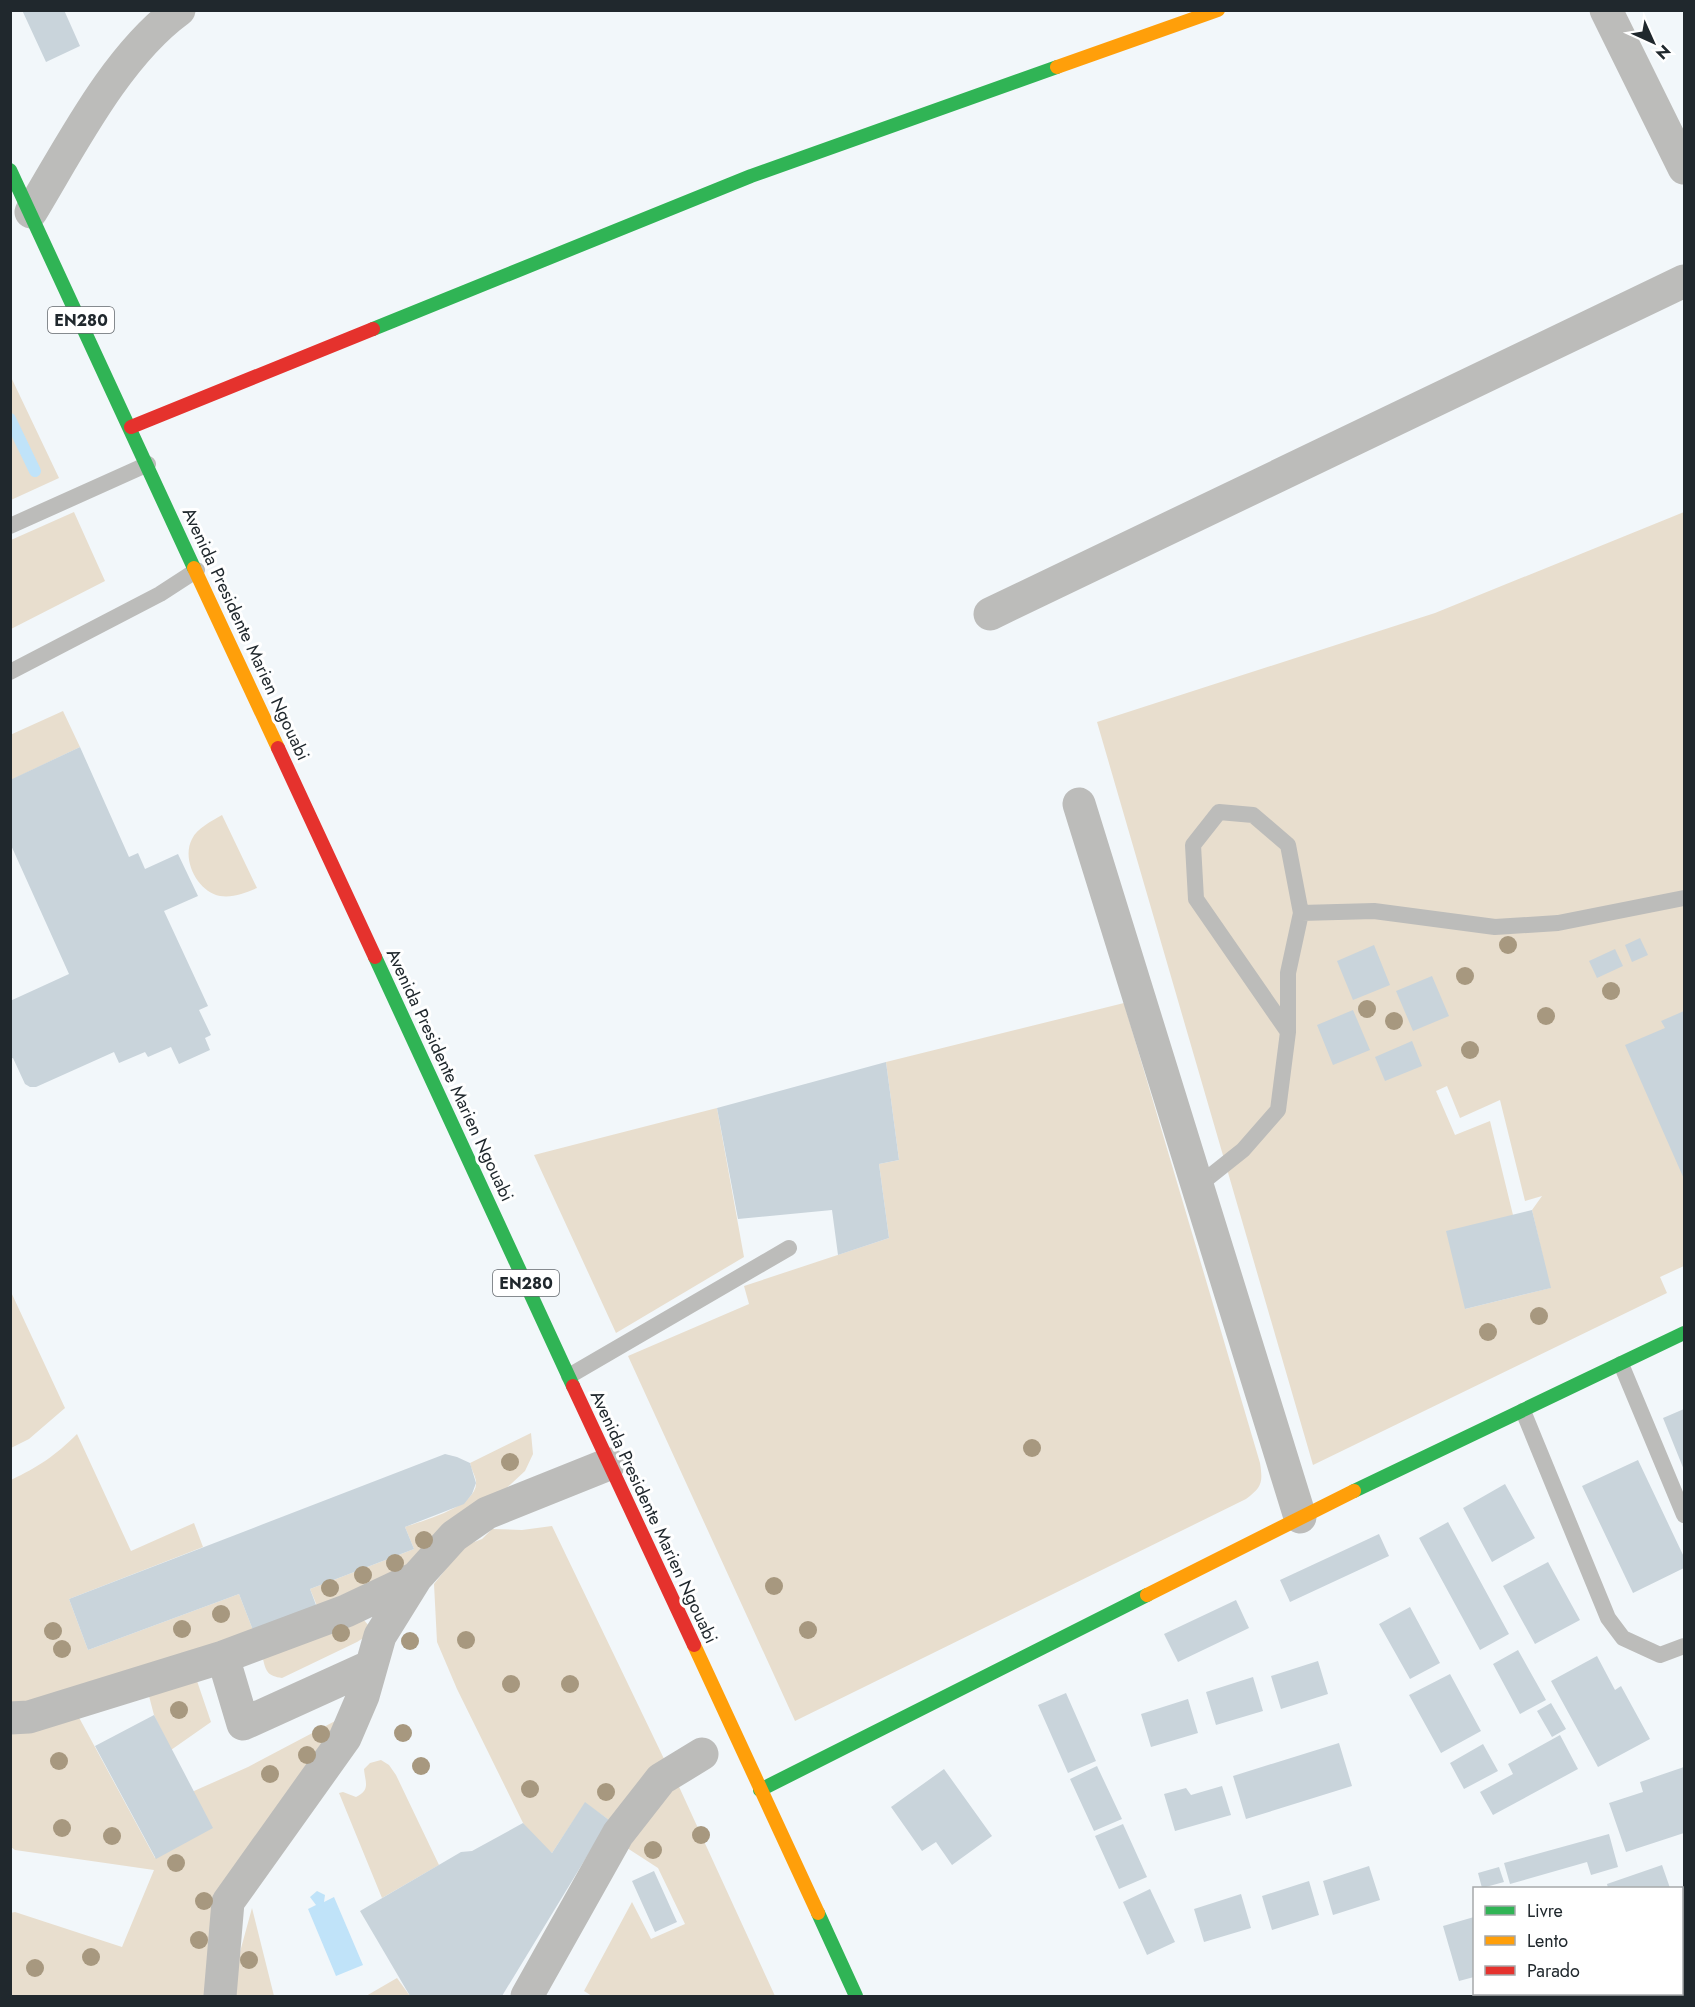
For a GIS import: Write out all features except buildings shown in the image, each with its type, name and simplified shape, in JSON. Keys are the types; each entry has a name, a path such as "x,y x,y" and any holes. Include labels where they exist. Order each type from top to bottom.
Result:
{"street":[{"path":"31,212 112,79 165,21 180,10"},
{"path":"131,427 751,176 1218,10"},
{"path":"1606,10 1684,168"},
{"name":"Avenida Presidente Marien Ngouabi","path":"10,170 131,427 855,1996"},
{"path":"990,614 1684,281"},
{"path":"1079,804 1199,1185 1300,1517"},
{"path":"760,1790 1300,1517 1684,1333"},
{"path":"220,1996 228,1902 345,1738 363,1696 380,1636 416,1578 454,1536 487,1513 609,1464"},
{"path":"10,1718 29,1717 223,1657 346,1611 416,1578"},
{"path":"223,1657 243,1724 371,1666"},
{"path":"527,1996 618,1834 661,1779 702,1754"}],"lane":[{"path":"10,526 148,464"},
{"path":"10,672 160,594 197,570"},
{"path":"1199,1185 1243,1150 1278,1110 1288,1032 1288,973 1301,913 1288,845 1253,815 1219,812 1192,845 1196,899 1288,1032"},
{"path":"1301,913 1374,911 1494,927 1558,923 1684,898"},
{"path":"569,1376 789,1248"},
{"path":"1621,1364 1684,1515"},
{"path":"1523,1411 1608,1618 1623,1638 1660,1655 1684,1646"}],"shaded area":[{"path":"10,375 59,478 11,500 10,500"},
{"path":"74,512 105,581 11,629 11,540"},
{"path":"1684,512 1684,1266 1660,1277 1667,1293 1313,1465 1097,722 1435,613","holes":["1447,1086 1460,1118 1500,1100 1525,1201 1542,1196 1532,1210 1550,1288 1465,1309 1513,1215 1490,1121 1455,1135 1436,1091"]},
{"path":"63,711 80,747 11,780 10,735"},
{"path":"222,815 257,888 230,896 220,896 205,888 194,874 189,856 189,847 197,831"},
{"path":"1124,1003 1260,1463 1260,1484 1246,1499 795,1721 628,1356 749,1304 744,1286 889,1238 879,1164 899,1160 886,1062"},
{"path":"717,1108 744,1257 616,1333 534,1155"},
{"path":"11,1292 65,1408 29,1439 11,1448"},
{"path":"531,1433 533,1454 525,1471 434,1555 317,1606 310,1589 414,1549 405,1527 460,1505 475,1490 476,1481 470,1463"},
{"path":"77,1434 131,1551 194,1523 203,1547 69,1599 88,1650 239,1594 256,1638 76,1712 155,1858 194,1791 248,1767 337,1720 236,1881 209,1996 11,1996 10,1913 15,1912 122,1947 154,1870 15,1850 11,1847 11,1480 46,1460"},
{"path":"552,1526 666,1763 609,1820 585,1803 552,1853 528,1833 457,1689 437,1642 434,1584 464,1546 482,1539 492,1529 522,1530"},
{"path":"363,1619 369,1626 368,1635 357,1642 282,1678 271,1675 267,1670 263,1659"},
{"path":"196,1678 211,1722 171,1750 154,1715 149,1696"},
{"path":"381,1760 389,1765 396,1775 439,1865 382,1898 339,1793 343,1792 356,1797 364,1792 366,1785 364,1769 370,1763"},
{"path":"675,1778 775,1996 592,1996 584,1991 632,1902 651,1939 685,1924 658,1868 624,1846"},
{"path":"252,1908 274,1996 236,1996 237,1963"},
{"path":"397,1978 410,1996 366,1996"}],"water":[{"path":"317,1891 325,1895 324,1902 334,1897 363,1965 336,1976 308,1909 316,1905 310,1897"}],"waterway":[{"path":"10,419 35,471"}],"traffic: fast":[{"path":"373,329 751,176 1057,67"},
{"path":"10,170 194,568"},
{"path":"375,957 573,1386"},
{"path":"1354,1491 1684,1333"},
{"path":"760,1790 1147,1595"},
{"path":"818,1913 856,1996"}],"traffic: slow":[{"path":"1057,67 1218,10"},
{"path":"194,568 278,748"},
{"path":"1147,1595 1354,1491"},
{"path":"694,1645 818,1913"}],"traffic: jam":[{"path":"131,427 373,329"},
{"path":"278,748 375,957"},
{"path":"573,1386 694,1645"}]}
